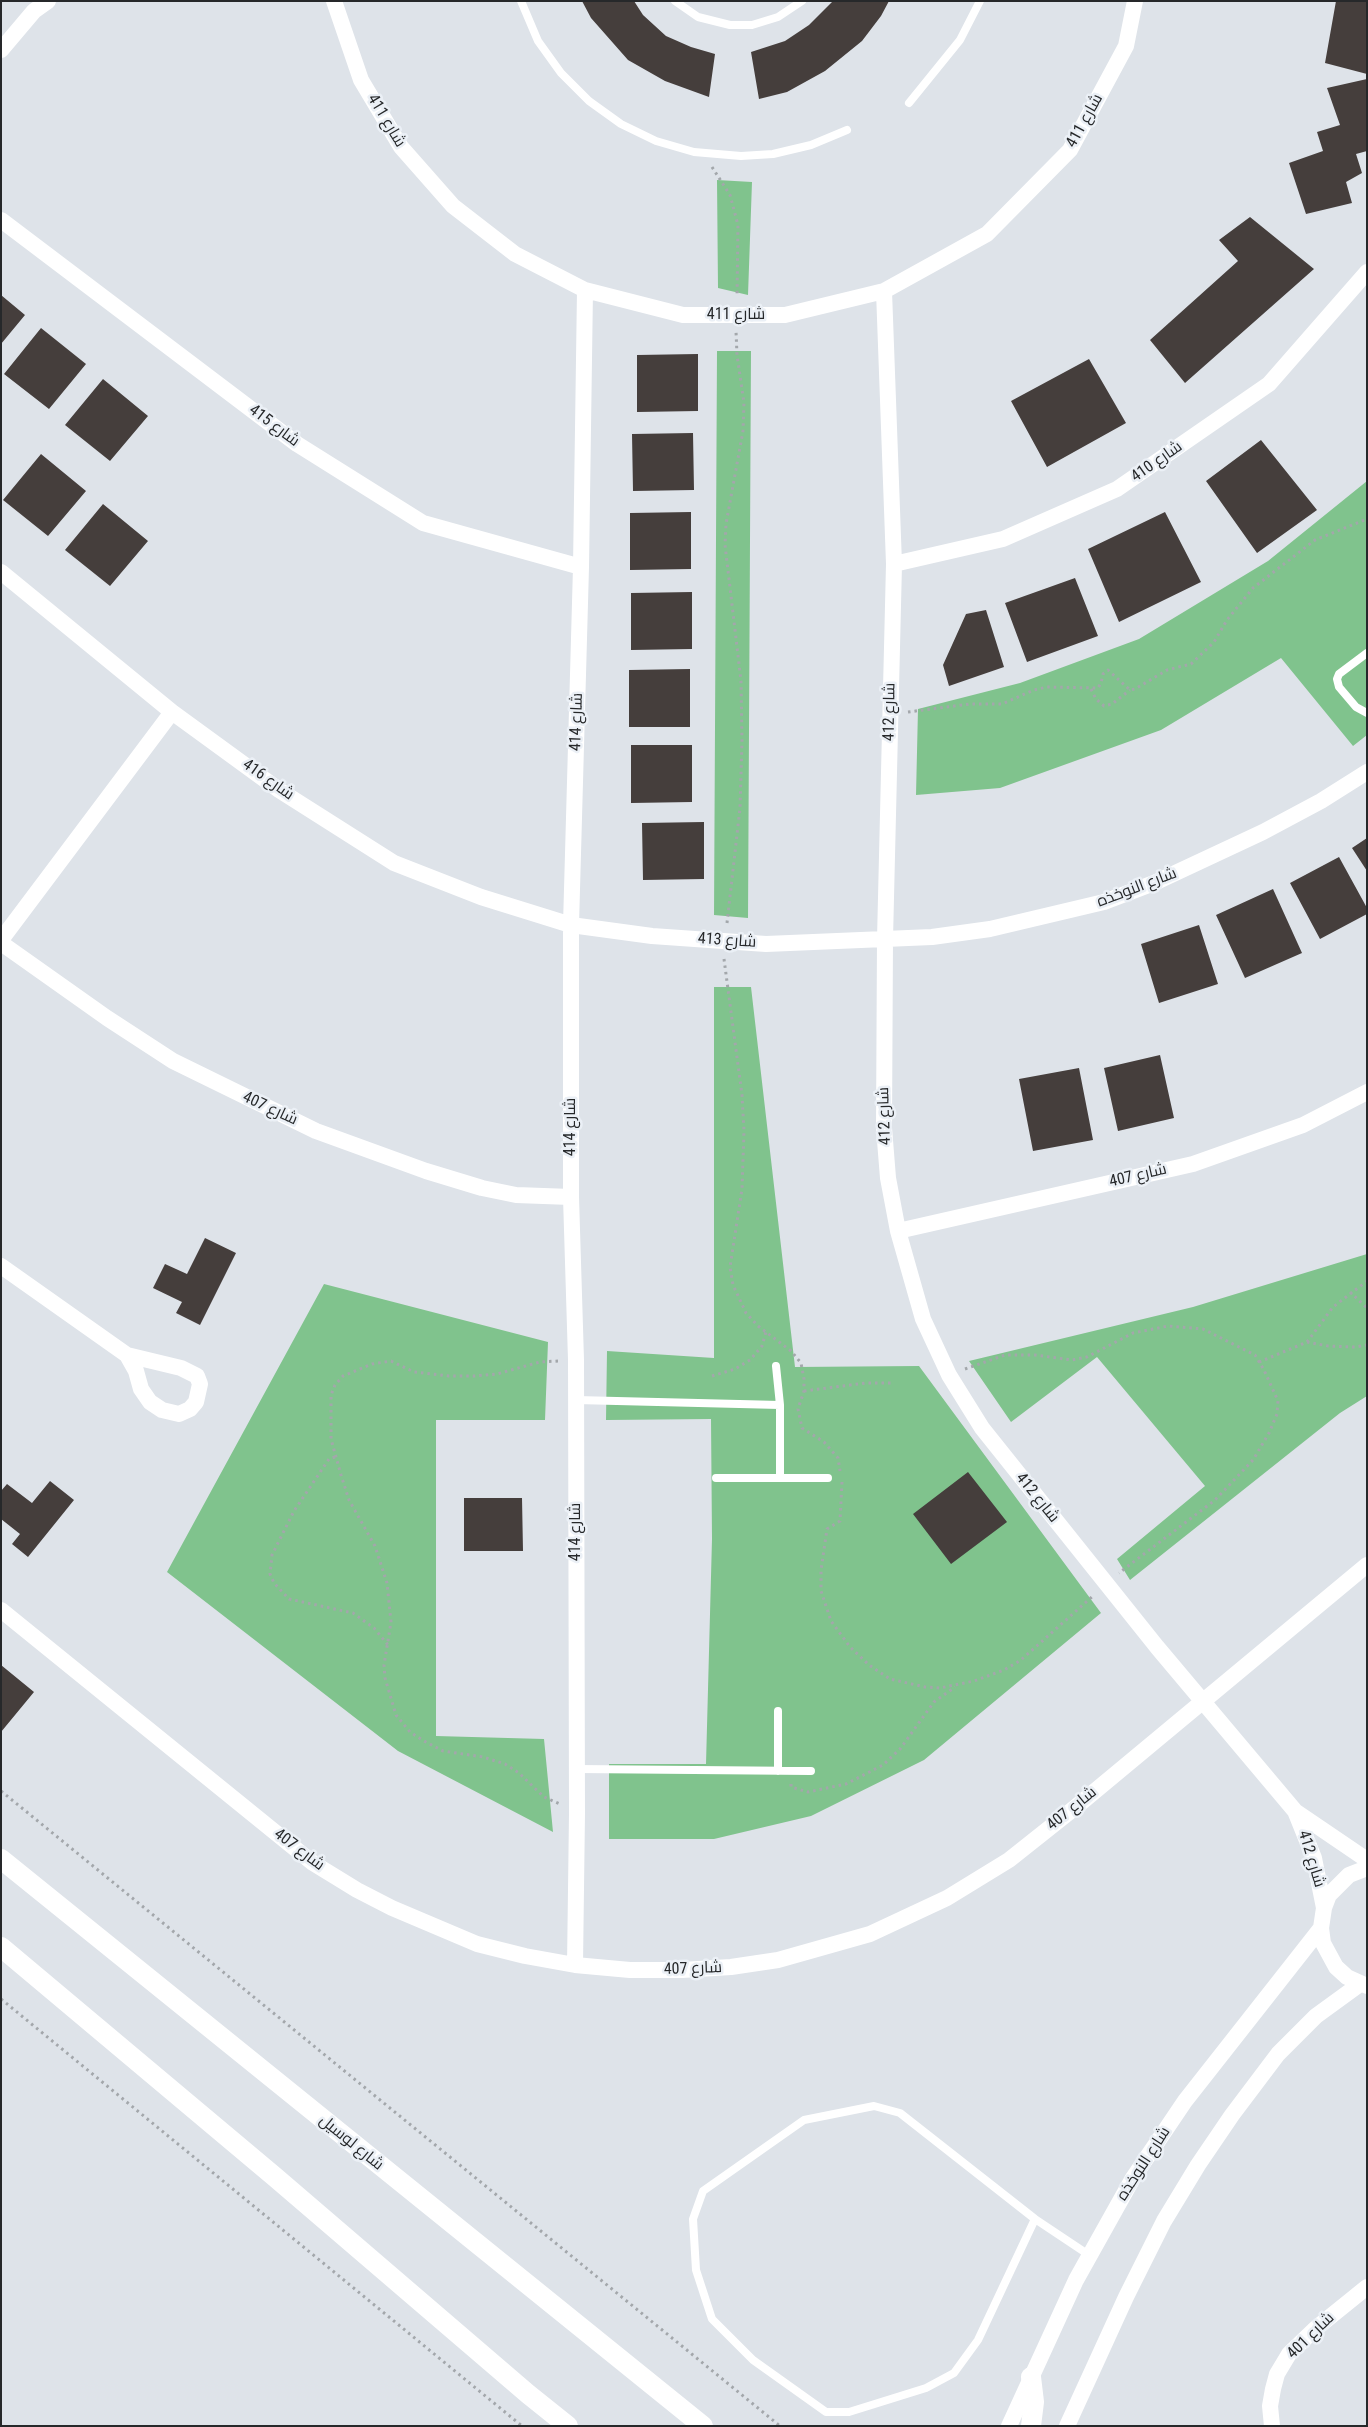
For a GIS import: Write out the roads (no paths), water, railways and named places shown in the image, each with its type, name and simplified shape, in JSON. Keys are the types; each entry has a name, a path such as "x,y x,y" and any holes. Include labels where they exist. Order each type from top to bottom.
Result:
{"street":[{"path":"1,50 34,11 48,1"},
{"name":"شارع 411","path":"334,1 361,80 401,147 453,206 515,254 585,290 683,315 785,315 884,291 987,234 1070,150 1126,46 1135,1"},
{"name":"شارع 415","path":"1,220 297,444 423,523 581,567"},
{"name":"شارع 410","path":"894,564 1003,539 1117,489 1269,384 1367,272"},
{"name":"شارع 414","path":"575,1965 578,1813 576,1769 576,1360 571,1197 571,925 581,567 585,290"},
{"name":"شارع 412","path":"884,291 894,564 885,939 884,1128 888,1178 898,1231 923,1319 949,1375 977,1420 1043,1507 1203,1702 1295,1811 1367,1860"},
{"name":"شارع 416","path":"1,572 172,712 279,790 394,863 481,897 571,925"},
{"name":"شارع 407","path":"172,712 1,942 106,1018 173,1061 316,1130 426,1171 482,1188 516,1195 571,1197"},
{"name":"شارع النوخذه","path":"885,939 990,930 1104,902 1154,884 1214,857 1320,801 1367,772"},
{"name":"شارع 413","path":"571,925 652,936 766,944 885,939"},
{"name":"شارع 407","path":"898,1231 1192,1164 1302,1125 1367,1092"},
{"path":"1,1266 127,1355 181,1368 197,1376 200,1384 196,1402 190,1410 179,1414 162,1410 150,1402 141,1389 136,1371 127,1355"},
{"name":"شارع 407","path":"1,1610 313,1863 357,1890 392,1908 478,1944 525,1956 575,1965 630,1970 731,1967 778,1960 870,1934 948,1898 1009,1860 1367,1566"},
{"name":"شارع 412","path":"1295,1811 1314,1858 1324,1908"},
{"name":"شارع لوسيل","path":"1,1859 703,2426"},
{"path":"1067,2426 1126,2297 1160,2229 1198,2166 1278,2054 1316,2016 1363,1985 1341,1972 1328,1956 1323,1943 1321,1928 1324,1908 1338,1884 1349,1875 1367,1868"},
{"name":"شارع النوخذه","path":"1009,2426 1089,2255 1133,2178 1185,2101 1321,1928"},
{"path":"1,1947 568,2426"},
{"name":"شارع 401","path":"1272,2426 1270,2406 1273,2389 1277,2374 1290,2354 1315,2329 1367,2287"},
{"path":"1031,2377 1034,2402 1031,2426"}],"lane":[{"path":"520,1 538,41 561,74 589,101 621,124 656,141 702,153 741,156 772,154 811,145 847,130"},
{"path":"675,1 698,17 730,25 752,25 778,17 802,1"},
{"path":"909,103 960,40 980,1"},
{"path":"1367,653 1339,674 1337,679 1339,687 1356,707 1367,713"},
{"path":"776,1366 780,1405 780,1478"},
{"path":"576,1400 780,1405"},
{"path":"716,1478 828,1478"},
{"path":"778,1711 778,1771"},
{"path":"576,1769 811,1771"},
{"path":"1035,2219 978,2340 954,2373 926,2388 849,2412 826,2412 753,2360 712,2319 696,2270 693,2219 703,2191 804,2120 874,2106 900,2113 1035,2219 1089,2255"}]}
